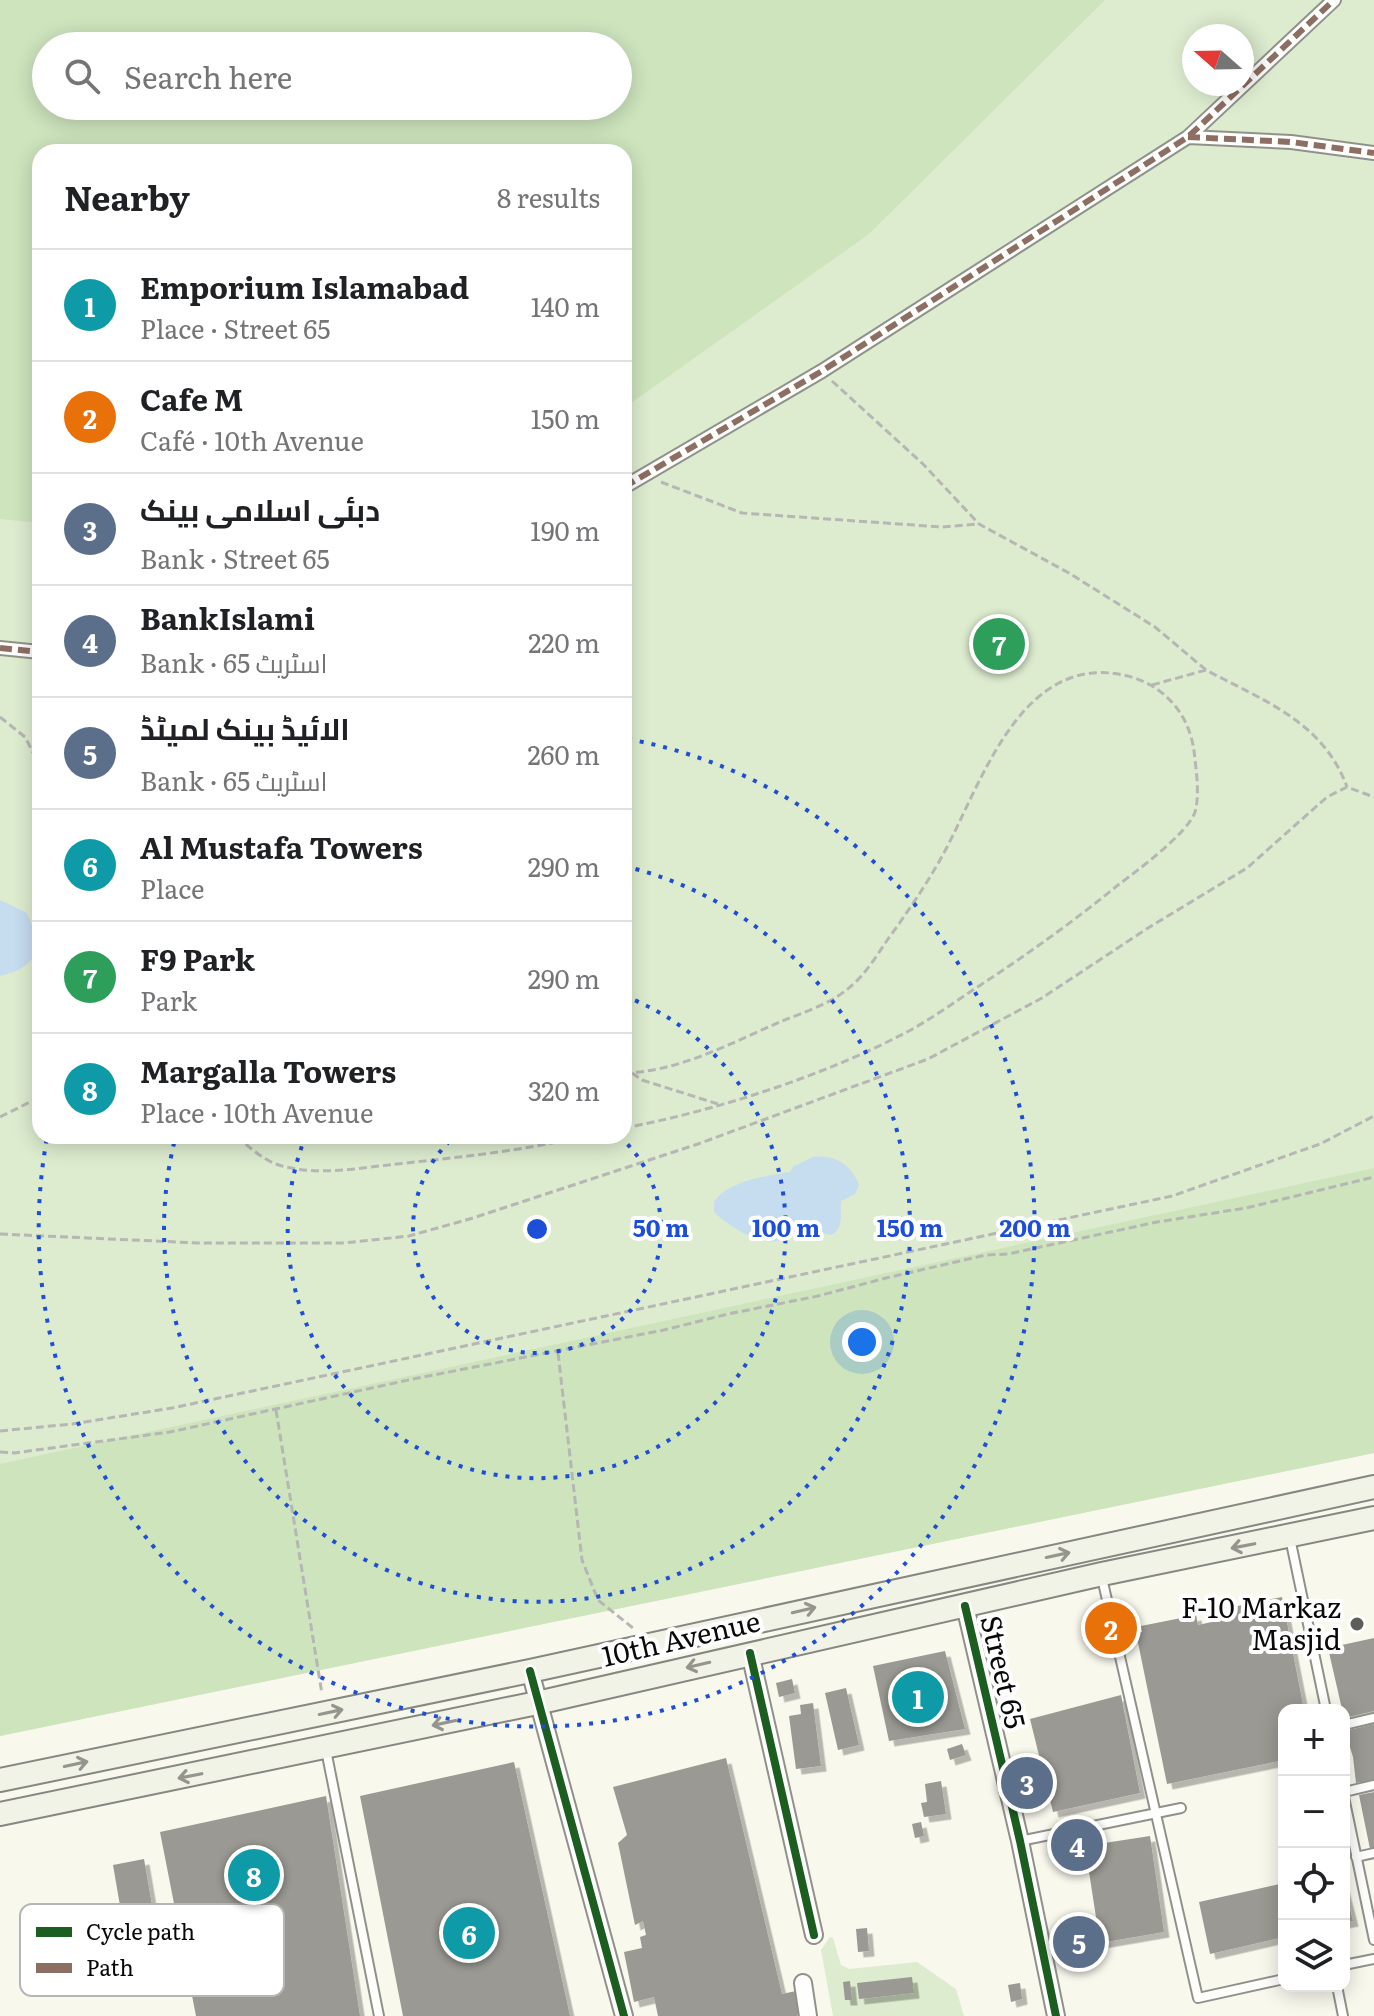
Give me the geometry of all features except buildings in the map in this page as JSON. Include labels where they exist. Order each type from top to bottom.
[{"type":"main road","name":"10th Avenue","points":[[0,1780],[530,1671],[1374,1487]]},
{"type":"main road","name":"10th Avenue","points":[[0,1814],[537,1703],[1102,1574],[1374,1518]]},
{"type":"main road","points":[[1173,1530],[1180,1559]]},
{"type":"street","points":[[632,482],[822,371],[1188,137],[1334,0]]},
{"type":"street","points":[[1188,137],[1291,142],[1374,153]]},
{"type":"street","points":[[0,648],[32,651]]},
{"type":"street","name":"Street 65","points":[[965,1606],[1020,1841],[1056,2016]]},
{"type":"street","points":[[750,1653],[814,1935]]},
{"type":"street","points":[[530,1671],[624,2016]]},
{"type":"street","points":[[803,1983],[808,2016]]},
{"type":"lane","points":[[1290,1537],[1325,1704]]},
{"type":"lane","points":[[1102,1574],[1198,1998],[1278,1980]]},
{"type":"lane","points":[[1350,1724],[1374,1718]]},
{"type":"lane","points":[[326,1748],[379,2016]]},
{"type":"lane","points":[[1350,1792],[1374,1785]]},
{"type":"lane","points":[[1020,1841],[1181,1808]]},
{"type":"lane","points":[[1350,1826],[1374,1940]]},
{"type":"lane","points":[[1356,1857],[1374,1853]]},
{"type":"lane","points":[[1350,1964],[1374,1959]]},
{"type":"lane","points":[[1338,1992],[1343,2016]]},
{"type":"path","points":[[822,371],[923,464],[979,524],[1069,573],[1155,627],[1206,670],[1252,691],[1297,720],[1320,741],[1340,768],[1347,787]]},
{"type":"path","points":[[643,476],[742,513],[942,527],[979,524]]},
{"type":"path","points":[[1152,685],[1206,670]]},
{"type":"path","points":[[632,1073],[693,1059],[801,1013],[850,987],[873,962],[917,898],[946,848],[1001,738],[1019,714],[1059,685],[1083,676],[1118,674],[1152,685],[1171,700],[1182,714],[1192,738],[1196,778],[1195,814],[1180,832],[1113,890],[1028,954],[910,1031],[793,1082],[632,1126]]},
{"type":"path","points":[[0,717],[25,737],[32,751]]},
{"type":"path","points":[[0,1234],[199,1243],[344,1243],[409,1236],[473,1218],[653,1159],[941,1052],[1042,998],[1247,868],[1327,797],[1347,787],[1374,797]]},
{"type":"path","points":[[632,1073],[642,1080],[718,1104]]},
{"type":"path","points":[[0,1117],[32,1101]]},
{"type":"path","points":[[0,1431],[72,1424],[172,1408],[1172,1196],[1320,1144],[1374,1116]]},
{"type":"path","points":[[246,1144],[278,1165],[305,1171],[461,1158],[551,1144]]},
{"type":"path","points":[[0,1452],[14,1453],[170,1432],[818,1296],[986,1255],[1008,1254],[1157,1222],[1246,1208],[1374,1177]]},
{"type":"path","points":[[558,1352],[582,1560],[598,1600],[650,1645]]},
{"type":"path","points":[[276,1410],[325,1713]]},
{"type":"green space","points":[[0,0],[1374,0],[1374,1453],[0,1736]]},
{"type":"green space","points":[[0,0],[1105,0],[869,234],[632,402],[632,144],[32,144],[32,522],[0,519]]},
{"type":"green space","points":[[1374,1168],[1374,1453],[0,1736],[0,1464]]},
{"type":"green space","points":[[830,1937],[833,1938],[841,1965],[849,1969],[917,1962],[956,1989],[964,2016],[833,2016],[821,1950]]},
{"type":"water","points":[[0,900],[27,913],[32,925],[32,958],[25,966],[0,976]]},
{"type":"water","points":[[813,1157],[828,1157],[841,1162],[852,1172],[859,1185],[855,1194],[841,1201],[840,1224],[832,1235],[807,1229],[777,1241],[761,1240],[735,1228],[714,1212],[714,1202],[728,1189],[748,1181],[790,1172],[794,1166]]},
{"type":"marked path","points":[[632,482],[822,371],[1188,137],[1334,0]]},
{"type":"marked path","points":[[1188,137],[1291,142],[1374,153]]},
{"type":"marked path","points":[[0,648],[32,651]]},
{"type":"cycle path","points":[[965,1606],[1020,1841],[1056,2016]]},
{"type":"cycle path","points":[[750,1653],[814,1935]]},
{"type":"cycle path","points":[[530,1671],[624,2016]]},
{"type":"place","name":"F9 Park","points":[[999,644]]},
{"type":"place","name":"F-10 Markaz Masjid","points":[[1357,1624]]},
{"type":"place","name":"Cafe M","points":[[1111,1628]]},
{"type":"place","name":"Emporium Islamabad","points":[[918,1697]]},
{"type":"place","name":"دبئی اسلامی بینک","points":[[1027,1783]]},
{"type":"place","name":"BankIslami","points":[[1077,1845]]},
{"type":"place","name":"Margalla Towers","points":[[254,1875]]},
{"type":"place","name":"Al Mustafa Towers","points":[[469,1933]]},
{"type":"place","name":"الائیڈ بینک لمیٹڈ","points":[[1079,1942]]}]
